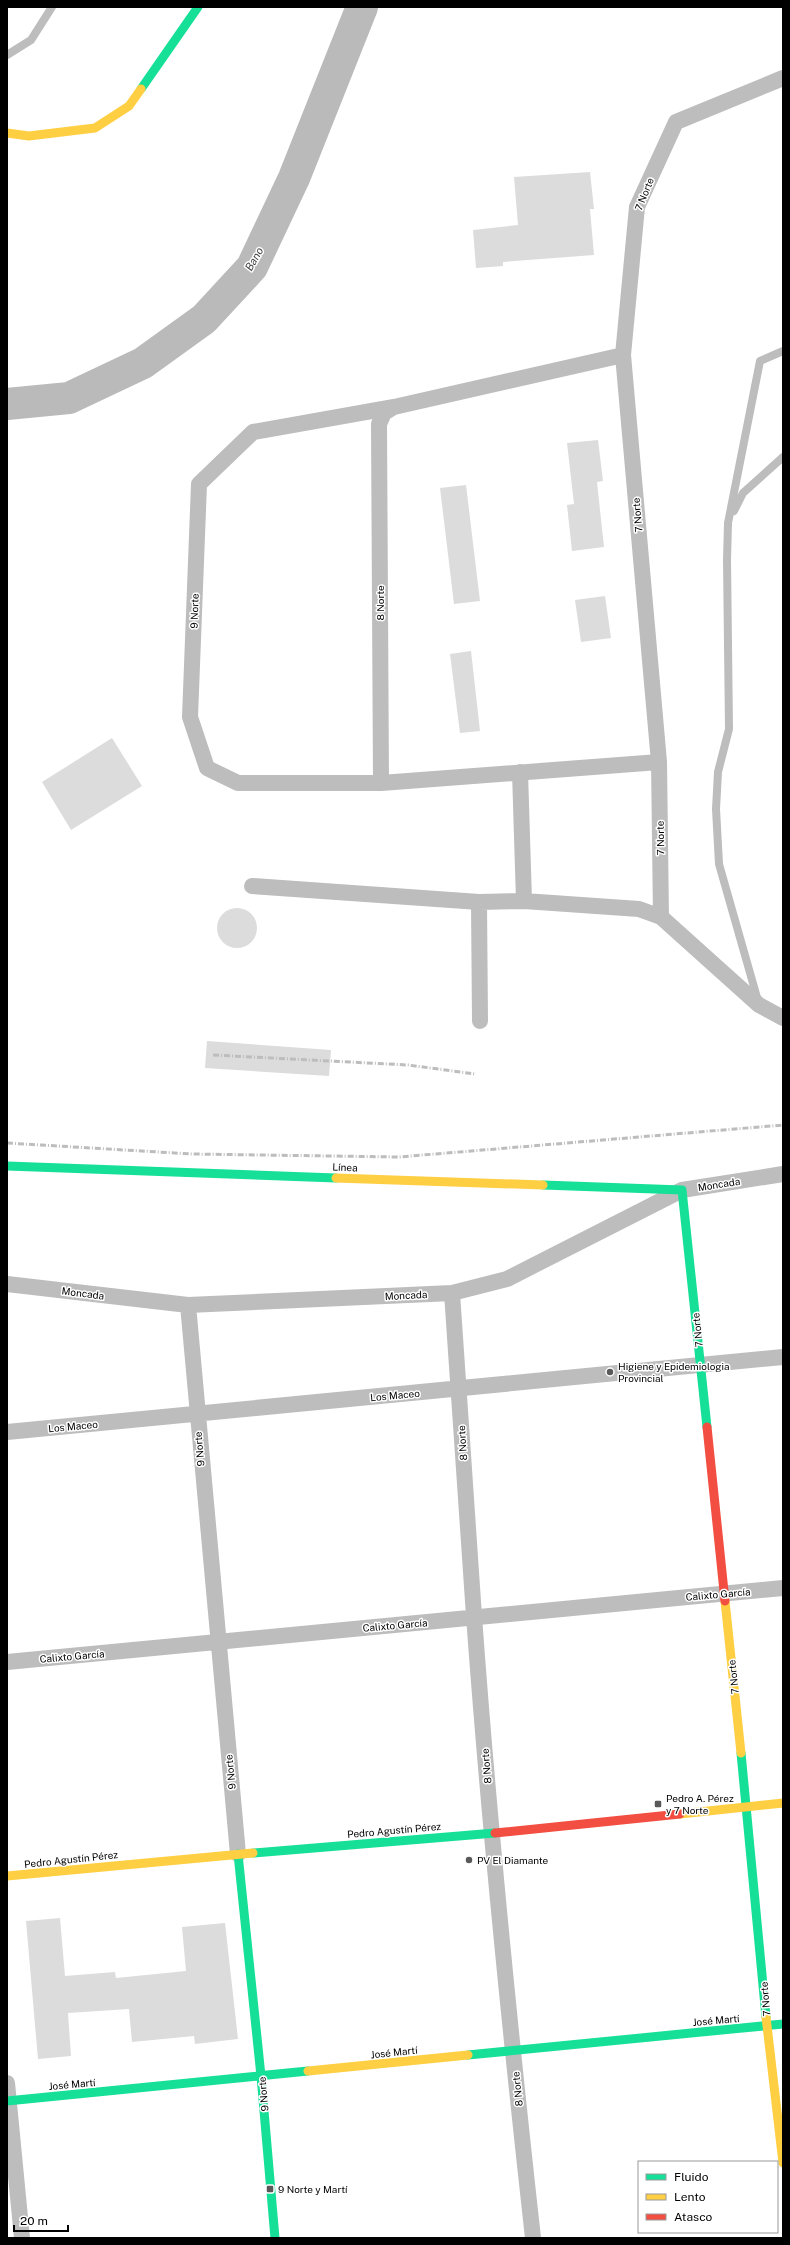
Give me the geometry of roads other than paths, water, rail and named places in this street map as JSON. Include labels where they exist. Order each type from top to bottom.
[{"type":"street","points":[[7,133],[29,136],[95,128],[129,106],[198,7]]},
{"type":"street","name":"7 Norte","points":[[661,916],[659,762],[623,355],[637,207],[676,122],[783,78]]},
{"type":"street","name":"9 Norte","points":[[381,783],[238,783],[207,768],[190,716],[199,484],[253,432],[394,407],[623,355]]},
{"type":"street","name":"8 Norte","points":[[381,783],[379,424],[384,413],[394,407]]},
{"type":"street","points":[[381,783],[659,762]]},
{"type":"street","points":[[520,772],[524,901]]},
{"type":"street","points":[[252,886],[479,902],[524,901],[639,909],[661,916],[759,1005],[783,1018]]},
{"type":"street","points":[[479,902],[480,1021]]},
{"type":"street","name":"Línea","points":[[7,1166],[682,1190]]},
{"type":"street","name":"Moncada","points":[[7,1284],[188,1305],[452,1293],[507,1279],[682,1190],[783,1174]]},
{"type":"street","name":"7 Norte","points":[[682,1190],[747,1806],[767,2026],[783,2163]]},
{"type":"street","name":"8 Norte","points":[[452,1293],[474,1617],[492,1833],[512,2050],[533,2238]]},
{"type":"street","name":"9 Norte","points":[[188,1305],[196,1414],[217,1642],[261,2076],[275,2238]]},
{"type":"street","name":"Los Maceo","points":[[7,1432],[783,1357]]},
{"type":"street","name":"Calixto García","points":[[7,1662],[783,1588]]},
{"type":"street","name":"Pedro Agustín Pérez","points":[[7,1876],[238,1854],[492,1833],[783,1803]]},
{"type":"street","name":"José Martí","points":[[8,2101],[783,2024]]},
{"type":"street","points":[[7,2083],[22,2238]]},
{"type":"lane","points":[[7,55],[31,40],[52,7]]},
{"type":"lane","points":[[759,1005],[719,864],[716,809],[718,772],[730,729],[727,560],[728,523],[760,362],[783,351]]},
{"type":"lane","points":[[728,523],[742,493],[783,457]]},
{"type":"waterway","name":"Bano","points":[[7,404],[69,398],[143,363],[204,319],[252,267],[294,178],[362,7]]},
{"type":"railway","points":[[213,1055],[408,1065],[475,1074]]},
{"type":"railway","points":[[7,1143],[192,1154],[399,1157],[783,1125]]},
{"type":"place","name":"Higiene y Epidemiologia Provincial","points":[[610,1372]]},
{"type":"place","name":"Pedro A. Pérez y 7 Norte","points":[[658,1804]]},
{"type":"place","name":"PV El Diamante","points":[[469,1860]]},
{"type":"place","name":"9 Norte y Martí","points":[[270,2189]]}]
